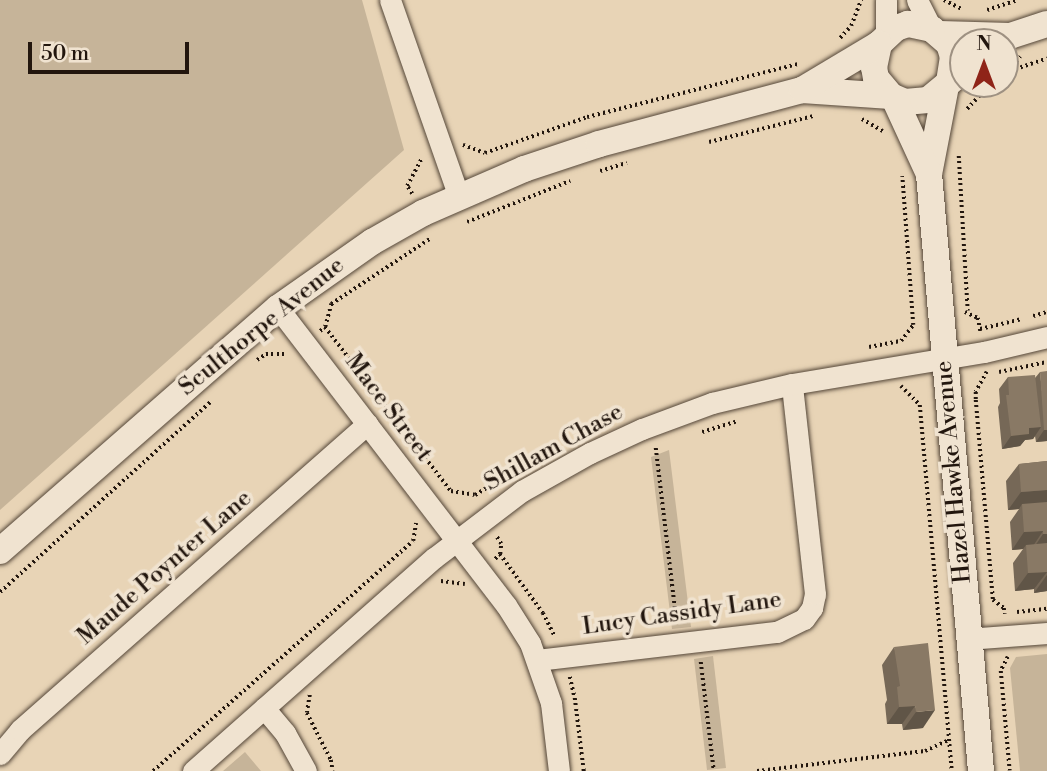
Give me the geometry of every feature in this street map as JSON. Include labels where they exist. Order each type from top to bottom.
[{"type":"street","points":[[390,0],[458,197]]},
{"type":"street","points":[[886,0],[882,39],[874,67],[876,78],[892,97],[916,103],[938,94],[949,84]]},
{"type":"street","points":[[917,0],[949,51]]},
{"type":"street","points":[[882,39],[908,24],[949,32]]},
{"type":"street","points":[[1019,34],[1047,24]]},
{"type":"street","name":"Sculthorpe Avenue","points":[[0,551],[278,307],[372,242],[458,197],[524,169],[599,144],[802,90],[882,39]]},
{"type":"street","name":"Sculthorpe Avenue","points":[[802,90],[892,97]]},
{"type":"street","name":"Hazel Hawke Avenue","points":[[949,96],[929,174],[967,639],[981,771]]},
{"type":"street","name":"Hazel Hawke Avenue","points":[[892,97],[929,174]]},
{"type":"street","name":"Mace Street","points":[[278,307],[506,605],[537,660],[551,703],[559,771]]},
{"type":"street","name":"Shillam Chase","points":[[193,771],[456,541],[522,491],[590,453],[642,429],[712,403],[792,384],[944,359],[1047,337]]},
{"type":"street","name":"Lucy Cassidy Lane","points":[[537,660],[777,632],[804,619],[812,608],[815,594],[792,384]]},
{"type":"street","name":"Maude Poynter Lane","points":[[0,754],[20,730],[367,424]]},
{"type":"street","points":[[967,639],[1047,633]]},
{"type":"street","points":[[264,708],[285,733],[306,771]]},
{"type":"path","points":[[860,9],[861,0]]},
{"type":"path","points":[[944,0],[966,11]]},
{"type":"path","points":[[979,10],[1018,0]]},
{"type":"path","points":[[1019,68],[1047,58]]},
{"type":"path","points":[[963,114],[977,98]]},
{"type":"path","points":[[698,144],[825,114]]},
{"type":"path","points":[[858,117],[883,131]]},
{"type":"path","points":[[959,146],[968,312],[978,318],[980,328],[1047,313]]},
{"type":"path","points":[[589,174],[638,160]]},
{"type":"path","points":[[894,343],[901,341],[914,325],[902,177]]},
{"type":"path","points":[[460,225],[578,178]]},
{"type":"path","points":[[251,365],[266,354],[289,355],[325,327],[331,304],[435,235]]},
{"type":"path","points":[[325,327],[451,491]]},
{"type":"path","points":[[1010,771],[1001,671],[1009,660],[1005,613],[1004,608],[993,600],[976,392],[987,374],[1047,362]]},
{"type":"path","points":[[901,389],[920,405],[952,771]]},
{"type":"path","points":[[0,592],[211,401]]},
{"type":"path","points":[[693,434],[740,420]]},
{"type":"path","points":[[645,453],[668,444]]},
{"type":"path","points":[[656,448],[678,633]]},
{"type":"path","points":[[153,771],[413,541],[416,519]]},
{"type":"path","points":[[500,554],[502,544],[496,536],[507,528]]},
{"type":"path","points":[[466,584],[472,594]]},
{"type":"path","points":[[1005,613],[1047,609]]},
{"type":"path","points":[[700,649],[714,771]]},
{"type":"path","points":[[310,692],[307,713],[331,760],[333,771]]},
{"type":"path","points":[[757,771],[925,751],[949,740]]},
{"type":"shaded area","points":[[0,0],[362,0],[404,150],[0,510]]},
{"type":"shaded area","points":[[669,450],[691,627],[672,629],[651,457]]},
{"type":"shaded area","points":[[1047,654],[1047,771],[1020,771],[1010,668],[1016,657]]},
{"type":"shaded area","points":[[713,656],[726,768],[707,770],[694,659]]},
{"type":"shaded area","points":[[245,752],[261,771],[223,771]]},
{"type":"building","points":[[1047,371],[1047,430],[1044,430],[1040,372]]},
{"type":"building","points":[[1035,375],[1041,427],[1029,428],[1029,434],[1011,436],[1006,395],[1009,395],[1008,377]]},
{"type":"building","points":[[1047,461],[1047,490],[1021,492],[1019,464]]},
{"type":"building","points":[[1047,502],[1047,534],[1043,534],[1043,531],[1024,532],[1022,504]]},
{"type":"building","points":[[1047,543],[1047,572],[1028,573],[1026,545]]},
{"type":"building","points":[[928,643],[935,710],[916,712],[915,706],[899,707],[897,687],[900,686],[894,647]]}]
